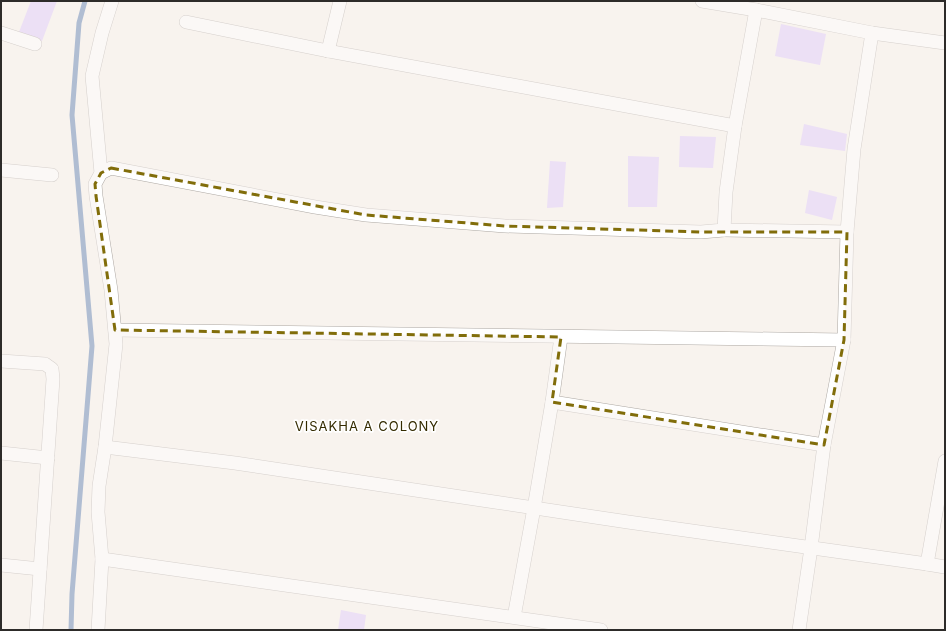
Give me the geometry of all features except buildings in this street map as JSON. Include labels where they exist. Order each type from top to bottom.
[{"type":"street","points":[[98,630],[102,559],[98,512],[99,486],[105,447],[116,344],[111,290],[96,196],[95,184],[101,173],[92,76],[112,1]]},
{"type":"street","points":[[328,51],[340,1]]},
{"type":"street","points":[[702,1],[872,33],[945,43]]},
{"type":"street","points":[[724,230],[726,192],[735,126],[756,10]]},
{"type":"street","points":[[186,22],[328,51],[735,126]]},
{"type":"street","points":[[1,33],[35,44]]},
{"type":"street","points":[[799,630],[824,445],[844,340],[847,232],[854,149],[872,33]]},
{"type":"street","points":[[101,173],[111,168],[315,207],[366,215],[505,226],[701,232],[724,230],[847,232]]},
{"type":"street","points":[[1,170],[52,175]]},
{"type":"street","points":[[115,330],[844,340]]},
{"type":"street","points":[[514,617],[552,402],[561,337]]},
{"type":"street","points":[[1,360],[44,364],[52,369],[53,379],[36,630]]},
{"type":"street","points":[[552,402],[824,445]]},
{"type":"street","points":[[105,447],[235,463],[945,567]]},
{"type":"street","points":[[1,453],[48,458]]},
{"type":"street","points":[[927,564],[945,461]]},
{"type":"street","points":[[102,559],[601,630]]},
{"type":"street","points":[[1,565],[40,569]]},
{"type":"highlighted area","points":[[111,168],[366,215],[505,226],[701,232],[847,232],[844,340],[824,445],[552,402],[561,337],[115,330],[95,184],[101,173]]},
{"type":"waterway","points":[[71,630],[72,594],[92,346],[72,115],[79,23],[85,1]]},
{"type":"district","name":"VISAKHA A COLONY","points":[[367,426]]}]
